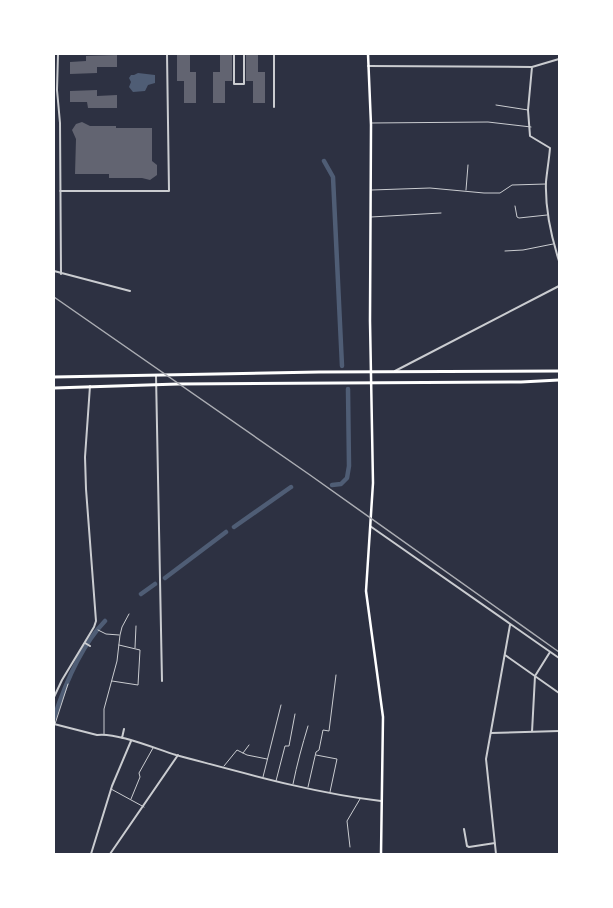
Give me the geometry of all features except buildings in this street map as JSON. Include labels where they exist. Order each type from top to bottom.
[{"type":"main road","points":[[368,54],[371,123],[372,483],[370,526],[367,550],[366,590],[382,717],[381,854]]},
{"type":"main road","points":[[54,377],[371,372],[559,371]]},
{"type":"main road","points":[[54,388],[90,386],[559,380]]},
{"type":"street","points":[[58,54],[57,90],[60,122],[61,274]]},
{"type":"street","points":[[60,191],[169,191],[167,54]]},
{"type":"street","points":[[234,54],[234,84],[244,84],[244,54]]},
{"type":"street","points":[[274,54],[274,107]]},
{"type":"street","points":[[368,66],[532,67],[559,59]]},
{"type":"street","points":[[532,67],[528,110],[531,127],[530,136],[550,148],[546,184],[548,215],[559,261]]},
{"type":"street","points":[[54,271],[130,291]]},
{"type":"street","points":[[394,372],[559,286]]},
{"type":"street","points":[[156,375],[162,681]]},
{"type":"street","points":[[54,697],[96,621],[86,489],[86,457],[90,386]]},
{"type":"street","points":[[370,526],[559,658]]},
{"type":"street","points":[[496,854],[486,765],[510,625]]},
{"type":"street","points":[[85,643],[89,645]]},
{"type":"street","points":[[532,732],[535,676],[550,652]]},
{"type":"street","points":[[505,655],[559,693]]},
{"type":"street","points":[[54,725],[97,735],[104,734],[122,738],[178,755],[292,785],[381,801]]},
{"type":"street","points":[[122,738],[124,729]]},
{"type":"street","points":[[491,733],[559,731]]},
{"type":"street","points":[[91,854],[111,790],[131,741]]},
{"type":"street","points":[[110,854],[144,807],[178,755]]},
{"type":"street","points":[[464,829],[467,846],[469,847],[495,843]]},
{"type":"lane","points":[[496,105],[528,110]]},
{"type":"lane","points":[[371,123],[488,122],[531,127]]},
{"type":"lane","points":[[466,190],[468,165]]},
{"type":"lane","points":[[371,190],[430,188],[500,193],[512,185],[546,184]]},
{"type":"lane","points":[[515,206],[517,217],[520,218],[548,215]]},
{"type":"lane","points":[[371,217],[441,213]]},
{"type":"lane","points":[[505,251],[523,250],[554,244]]},
{"type":"lane","points":[[104,734],[104,709],[112,681],[122,628],[129,614]]},
{"type":"lane","points":[[135,649],[136,626]]},
{"type":"lane","points":[[98,630],[106,634],[120,636]]},
{"type":"lane","points":[[112,681],[138,685],[141,651],[119,645]]},
{"type":"lane","points":[[308,788],[316,755],[319,750],[322,730],[329,731],[336,675]]},
{"type":"lane","points":[[54,725],[68,684]]},
{"type":"lane","points":[[263,778],[281,704]]},
{"type":"lane","points":[[276,781],[285,746],[289,746],[295,714]]},
{"type":"lane","points":[[292,785],[300,750],[304,745],[308,726]]},
{"type":"lane","points":[[242,753],[249,745]]},
{"type":"lane","points":[[131,800],[140,777],[139,773],[153,748]]},
{"type":"lane","points":[[224,767],[238,750],[242,753],[267,759]]},
{"type":"lane","points":[[316,755],[337,759],[330,792]]},
{"type":"lane","points":[[111,790],[144,807]]},
{"type":"lane","points":[[350,847],[347,821],[361,798]]},
{"type":"water","points":[[138,73],[155,75],[155,83],[148,85],[145,91],[133,92],[129,87],[131,82],[129,78],[131,75]]},
{"type":"waterway","points":[[324,161],[333,177],[342,366]]},
{"type":"waterway","points":[[332,485],[341,484],[347,478],[349,466],[348,389]]},
{"type":"waterway","points":[[234,527],[291,487]]},
{"type":"waterway","points":[[165,578],[226,532]]},
{"type":"waterway","points":[[141,594],[155,584]]},
{"type":"waterway","points":[[54,718],[74,666],[88,642],[105,621]]},
{"type":"railway","points":[[54,297],[310,475],[559,652]]}]
